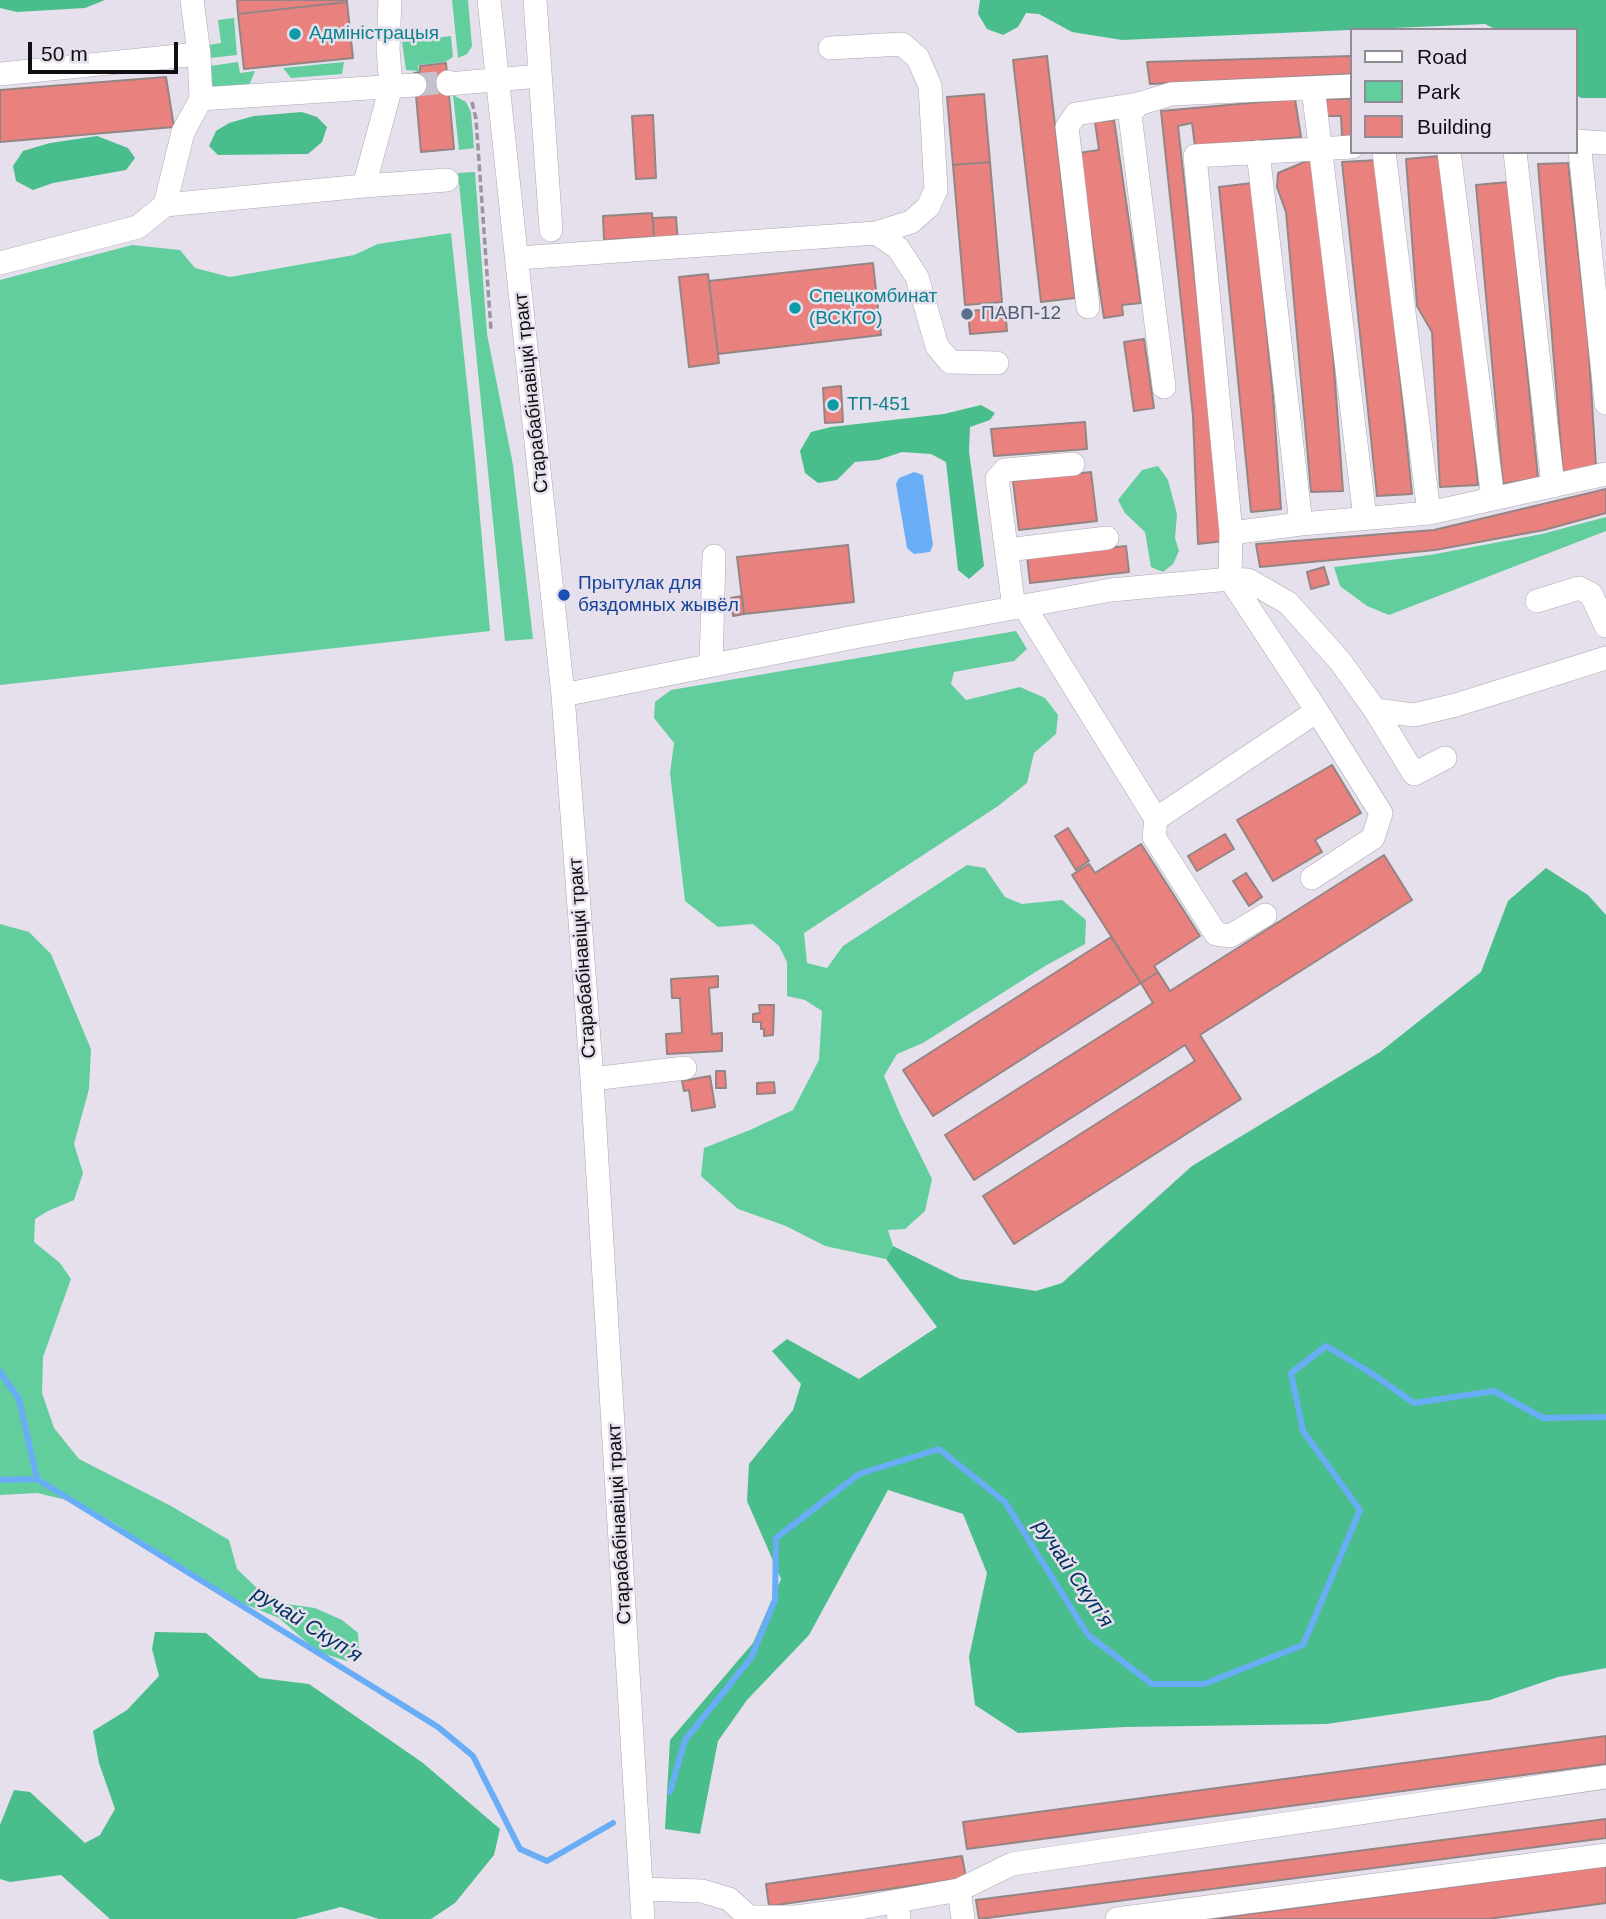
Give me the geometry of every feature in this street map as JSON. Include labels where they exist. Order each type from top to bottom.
[{"type":"street","points":[[165,205],[183,132],[201,99],[192,0]]},
{"type":"street","points":[[364,186],[391,87],[388,49],[390,0]]},
{"type":"street","name":"Старабабінавіцкі тракт","points":[[489,0],[563,695],[592,1079],[643,1919]]},
{"type":"street","points":[[535,0],[551,230]]},
{"type":"street","points":[[518,258],[876,233],[911,222],[928,207],[936,190],[930,86],[918,58],[902,44],[830,48]]},
{"type":"street","points":[[0,73],[199,54]]},
{"type":"street","points":[[448,83],[540,76]]},
{"type":"street","points":[[201,99],[415,85]]},
{"type":"street","points":[[1088,307],[1067,127],[1076,114],[1138,104],[1171,94],[1350,86]]},
{"type":"street","points":[[1313,88],[1364,518]]},
{"type":"street","points":[[1138,104],[1130,115],[1164,387]]},
{"type":"street","points":[[1606,143],[1578,141],[1606,403]]},
{"type":"street","points":[[1312,878],[1373,838],[1381,813],[1230,579],[1231,533],[1195,156],[1350,147]]},
{"type":"street","points":[[1258,152],[1301,524]]},
{"type":"street","points":[[1384,154],[1429,513]]},
{"type":"street","points":[[1449,154],[1493,499]]},
{"type":"street","points":[[1515,154],[1553,486]]},
{"type":"street","points":[[0,263],[138,227],[165,205],[447,180]]},
{"type":"street","points":[[876,233],[898,248],[917,277],[937,346],[950,362],[997,363]]},
{"type":"street","points":[[1073,464],[1005,470],[997,479],[1007,550],[1019,607],[1156,819],[1154,837],[1216,934],[1230,936],[1265,915]]},
{"type":"street","points":[[1231,533],[1429,513],[1606,474]]},
{"type":"street","points":[[1007,550],[1107,538]]},
{"type":"street","points":[[712,665],[714,556]]},
{"type":"street","points":[[563,695],[1111,590],[1230,579],[1248,580],[1288,603],[1340,660],[1375,710],[1414,774],[1446,758]]},
{"type":"street","points":[[1537,601],[1579,588],[1591,594],[1604,616]]},
{"type":"street","points":[[1375,710],[1414,715],[1456,705],[1606,658]]},
{"type":"street","points":[[1156,819],[1317,711]]},
{"type":"street","points":[[592,1079],[685,1068]]},
{"type":"street","points":[[641,1889],[702,1891],[729,1899],[748,1918],[796,1918],[898,1910],[960,1890],[1012,1864],[1606,1777]]},
{"type":"street","points":[[1117,1919],[1606,1855]]},
{"type":"street","points":[[960,1890],[963,1919]]},
{"type":"path","points":[[448,83],[466,95],[475,111],[491,330]]},
{"type":"green space","points":[[0,0],[105,0],[85,8],[17,12],[0,8]]},
{"type":"green space","points":[[452,0],[468,0],[472,46],[467,54],[458,58]]},
{"type":"green space","points":[[980,0],[1606,0],[1606,98],[1578,96],[1578,28],[1493,28],[1485,24],[1122,40],[1072,32],[1039,14],[1026,13],[1018,27],[1003,35],[987,29],[978,14]]},
{"type":"green space","points":[[234,18],[237,55],[210,58],[208,45],[221,43],[218,20]]},
{"type":"green space","points":[[451,36],[453,57],[445,62],[418,65],[419,71],[406,70],[402,42]]},
{"type":"green space","points":[[238,62],[240,73],[255,71],[248,88],[213,88],[210,66]]},
{"type":"green space","points":[[344,62],[342,74],[291,78],[283,68]]},
{"type":"green space","points":[[453,95],[466,102],[471,112],[474,148],[459,150]]},
{"type":"green space","points":[[302,112],[317,117],[327,127],[322,142],[308,154],[218,155],[209,146],[216,131],[229,123],[254,116]]},
{"type":"green space","points":[[97,136],[128,148],[135,158],[126,170],[53,183],[33,190],[16,181],[13,166],[23,151],[50,143]]},
{"type":"green space","points":[[475,172],[487,334],[513,465],[533,639],[505,641],[458,173]]},
{"type":"green space","points":[[451,233],[490,631],[0,685],[0,280],[132,245],[180,250],[195,268],[230,277],[354,255],[378,244]]},
{"type":"green space","points":[[981,405],[995,413],[990,420],[970,427],[969,451],[984,566],[969,579],[958,570],[946,462],[931,454],[902,452],[878,460],[855,462],[837,480],[818,483],[805,473],[800,451],[811,432],[831,427],[944,414]]},
{"type":"green space","points":[[1158,466],[1168,480],[1177,514],[1175,538],[1179,551],[1173,564],[1163,572],[1151,567],[1145,532],[1125,513],[1118,500],[1142,470]]},
{"type":"green space","points":[[1606,517],[1606,531],[1389,615],[1367,606],[1340,586],[1334,567],[1430,555],[1542,534]]},
{"type":"green space","points":[[1016,631],[1027,649],[1014,661],[954,672],[951,684],[966,700],[1020,687],[1045,698],[1058,715],[1056,734],[1034,753],[1027,783],[998,806],[804,933],[807,963],[827,968],[843,946],[967,865],[985,868],[1005,897],[1022,904],[1062,900],[1086,920],[1085,944],[923,1043],[897,1054],[884,1076],[932,1179],[925,1211],[905,1229],[888,1230],[893,1246],[886,1259],[825,1246],[786,1226],[738,1209],[701,1176],[704,1148],[793,1110],[819,1060],[822,1011],[805,1000],[787,996],[787,962],[779,946],[753,924],[718,927],[685,901],[670,773],[674,743],[654,718],[655,702],[671,690]]},
{"type":"green space","points":[[1546,868],[1588,895],[1606,915],[1606,1668],[1558,1677],[1490,1700],[1327,1724],[1124,1727],[1018,1733],[975,1705],[969,1657],[987,1573],[963,1514],[888,1490],[809,1635],[747,1700],[718,1741],[700,1834],[665,1829],[670,1740],[753,1643],[781,1579],[747,1501],[749,1464],[793,1410],[801,1384],[772,1351],[787,1339],[859,1379],[937,1327],[886,1259],[893,1246],[960,1279],[1036,1291],[1062,1283],[1192,1166],[1380,1052],[1481,972],[1508,901]]},
{"type":"green space","points":[[0,924],[29,932],[51,954],[91,1049],[89,1089],[74,1144],[83,1173],[74,1200],[35,1219],[34,1242],[60,1263],[71,1279],[43,1357],[42,1393],[54,1428],[79,1459],[171,1506],[229,1540],[237,1569],[257,1588],[286,1604],[315,1608],[342,1620],[358,1633],[359,1651],[347,1661],[318,1652],[279,1618],[242,1603],[199,1579],[116,1524],[75,1502],[37,1493],[0,1495]]},
{"type":"green space","points":[[155,1632],[206,1633],[260,1678],[309,1684],[423,1763],[500,1829],[494,1855],[455,1903],[431,1919],[379,1919],[341,1907],[295,1919],[110,1919],[61,1875],[10,1882],[0,1879],[0,1825],[14,1790],[30,1792],[85,1843],[100,1835],[115,1809],[99,1763],[93,1731],[127,1710],[159,1676],[152,1649]]},
{"type":"water","points":[[914,472],[923,475],[933,545],[930,552],[914,554],[907,548],[896,484],[899,478]]},
{"type":"building","points":[[237,0],[347,0],[347,2],[238,14]]},
{"type":"building","name":"Адміністрацыя","points":[[347,2],[353,58],[244,69],[238,14]]},
{"type":"building","points":[[1047,56],[1075,298],[1041,302],[1013,60]]},
{"type":"building","points":[[1350,56],[1350,74],[1150,84],[1147,62]]},
{"type":"building","points":[[446,63],[454,149],[421,152],[414,73],[420,72],[420,66]]},
{"type":"building","points":[[166,77],[174,127],[0,142],[0,90]]},
{"type":"building","points":[[984,94],[990,162],[953,165],[947,97]]},
{"type":"building","points":[[1295,99],[1301,137],[1195,146],[1192,123],[1178,126],[1224,541],[1198,544],[1193,416],[1161,111]]},
{"type":"building","points":[[1324,99],[1350,99],[1350,136],[1342,136],[1341,116],[1326,116]]},
{"type":"building","points":[[653,115],[656,178],[636,179],[632,116]]},
{"type":"building","points":[[1114,120],[1141,303],[1122,305],[1123,315],[1104,318],[1079,153],[1099,150],[1095,122]]},
{"type":"building","points":[[1440,156],[1463,330],[1478,485],[1440,487],[1432,332],[1417,306],[1406,159]]},
{"type":"building","points":[[1314,158],[1330,313],[1343,491],[1311,492],[1286,212],[1277,187],[1278,173]]},
{"type":"building","points":[[1378,160],[1412,494],[1377,496],[1342,162]]},
{"type":"building","points":[[990,162],[1002,302],[965,305],[953,165]]},
{"type":"building","points":[[1568,163],[1588,339],[1596,466],[1563,472],[1538,164]]},
{"type":"building","points":[[1508,182],[1538,478],[1503,484],[1476,185]]},
{"type":"building","points":[[1252,183],[1281,509],[1251,512],[1219,187]]},
{"type":"building","points":[[652,213],[654,237],[604,240],[603,216]]},
{"type":"building","points":[[676,217],[678,242],[654,243],[653,218]]},
{"type":"building","name":"Спецкомбинат (ВСКГО)","points":[[873,263],[881,335],[718,354],[709,281]]},
{"type":"building","points":[[708,274],[719,363],[689,367],[679,277]]},
{"type":"building","points":[[1005,308],[1007,331],[970,334],[968,311]]},
{"type":"building","points":[[1144,339],[1154,408],[1134,411],[1124,342]]},
{"type":"building","name":"ТП-451","points":[[841,386],[843,422],[825,423],[823,388]]},
{"type":"building","points":[[1085,422],[1087,449],[994,456],[991,429]]},
{"type":"building","points":[[1091,472],[1097,521],[1019,530],[1013,481]]},
{"type":"building","points":[[1606,489],[1606,513],[1544,530],[1435,550],[1260,567],[1256,544],[1434,530]]},
{"type":"building","points":[[848,545],[854,602],[744,614],[737,557]]},
{"type":"building","points":[[1126,546],[1129,572],[1030,583],[1027,556]]},
{"type":"building","points":[[1324,567],[1329,584],[1311,589],[1307,572]]},
{"type":"building","points":[[742,596],[744,614],[733,616],[731,598]]},
{"type":"building","points":[[1332,765],[1361,813],[1315,840],[1322,852],[1273,881],[1237,820]]},
{"type":"building","points":[[1068,828],[1089,861],[1076,870],[1055,836]]},
{"type":"building","points":[[1225,834],[1234,849],[1197,871],[1188,856]]},
{"type":"building","points":[[1141,844],[1200,936],[1154,966],[1158,972],[1141,983],[1072,875],[1089,864],[1095,873]]},
{"type":"building","points":[[1384,855],[1412,900],[1200,1035],[1241,1099],[1014,1244],[983,1196],[1195,1061],[1185,1045],[974,1180],[945,1135],[1153,1003],[1141,983],[1158,972],[1170,991]]},
{"type":"building","points":[[1246,873],[1262,897],[1249,906],[1233,881]]},
{"type":"building","points":[[1111,937],[1141,983],[933,1116],[903,1070]]},
{"type":"building","points":[[718,976],[718,987],[709,988],[712,1034],[722,1033],[722,1051],[667,1054],[666,1034],[682,1033],[680,998],[672,998],[671,979]]},
{"type":"building","points":[[759,1005],[774,1005],[773,1035],[764,1036],[761,1022],[753,1022],[753,1014],[760,1013]]},
{"type":"building","points":[[716,1071],[725,1071],[726,1088],[716,1088]]},
{"type":"building","points":[[710,1076],[715,1107],[692,1111],[689,1090],[684,1091],[682,1081]]},
{"type":"building","points":[[774,1082],[775,1093],[757,1094],[757,1083]]},
{"type":"building","points":[[1606,1736],[1606,1764],[967,1849],[963,1822]]},
{"type":"building","points":[[1606,1819],[1606,1838],[979,1919],[976,1900]]},
{"type":"building","points":[[962,1856],[966,1878],[769,1906],[766,1884]]},
{"type":"building","points":[[1606,1866],[1606,1903],[1488,1919],[1212,1919]]},
{"type":"waterway","name":"ручай Скупʼя","points":[[670,1792],[685,1740],[751,1658],[775,1600],[776,1538],[859,1474],[939,1449],[1005,1502],[1088,1635],[1152,1684],[1204,1684],[1303,1645],[1360,1510],[1303,1431],[1291,1373],[1326,1346],[1414,1403],[1494,1391],[1543,1418],[1606,1417]]},
{"type":"waterway","name":"ручай Скупʼя","points":[[0,1372],[19,1399],[37,1479],[438,1727],[473,1756],[520,1849],[547,1861],[613,1823]]},
{"type":"waterway","points":[[0,1480],[37,1479]]},
{"type":"tunnel","points":[[415,85],[448,82]]},
{"type":"place","name":"Адміністрацыя","points":[[295,34]]},
{"type":"place","name":"Спецкомбинат (ВСКГО)","points":[[795,308]]},
{"type":"place","name":"ПАВП-12","points":[[967,314]]},
{"type":"place","name":"ТП-451","points":[[833,405]]},
{"type":"place","name":"Прытулак для бяздомных жывёл","points":[[564,595]]}]
